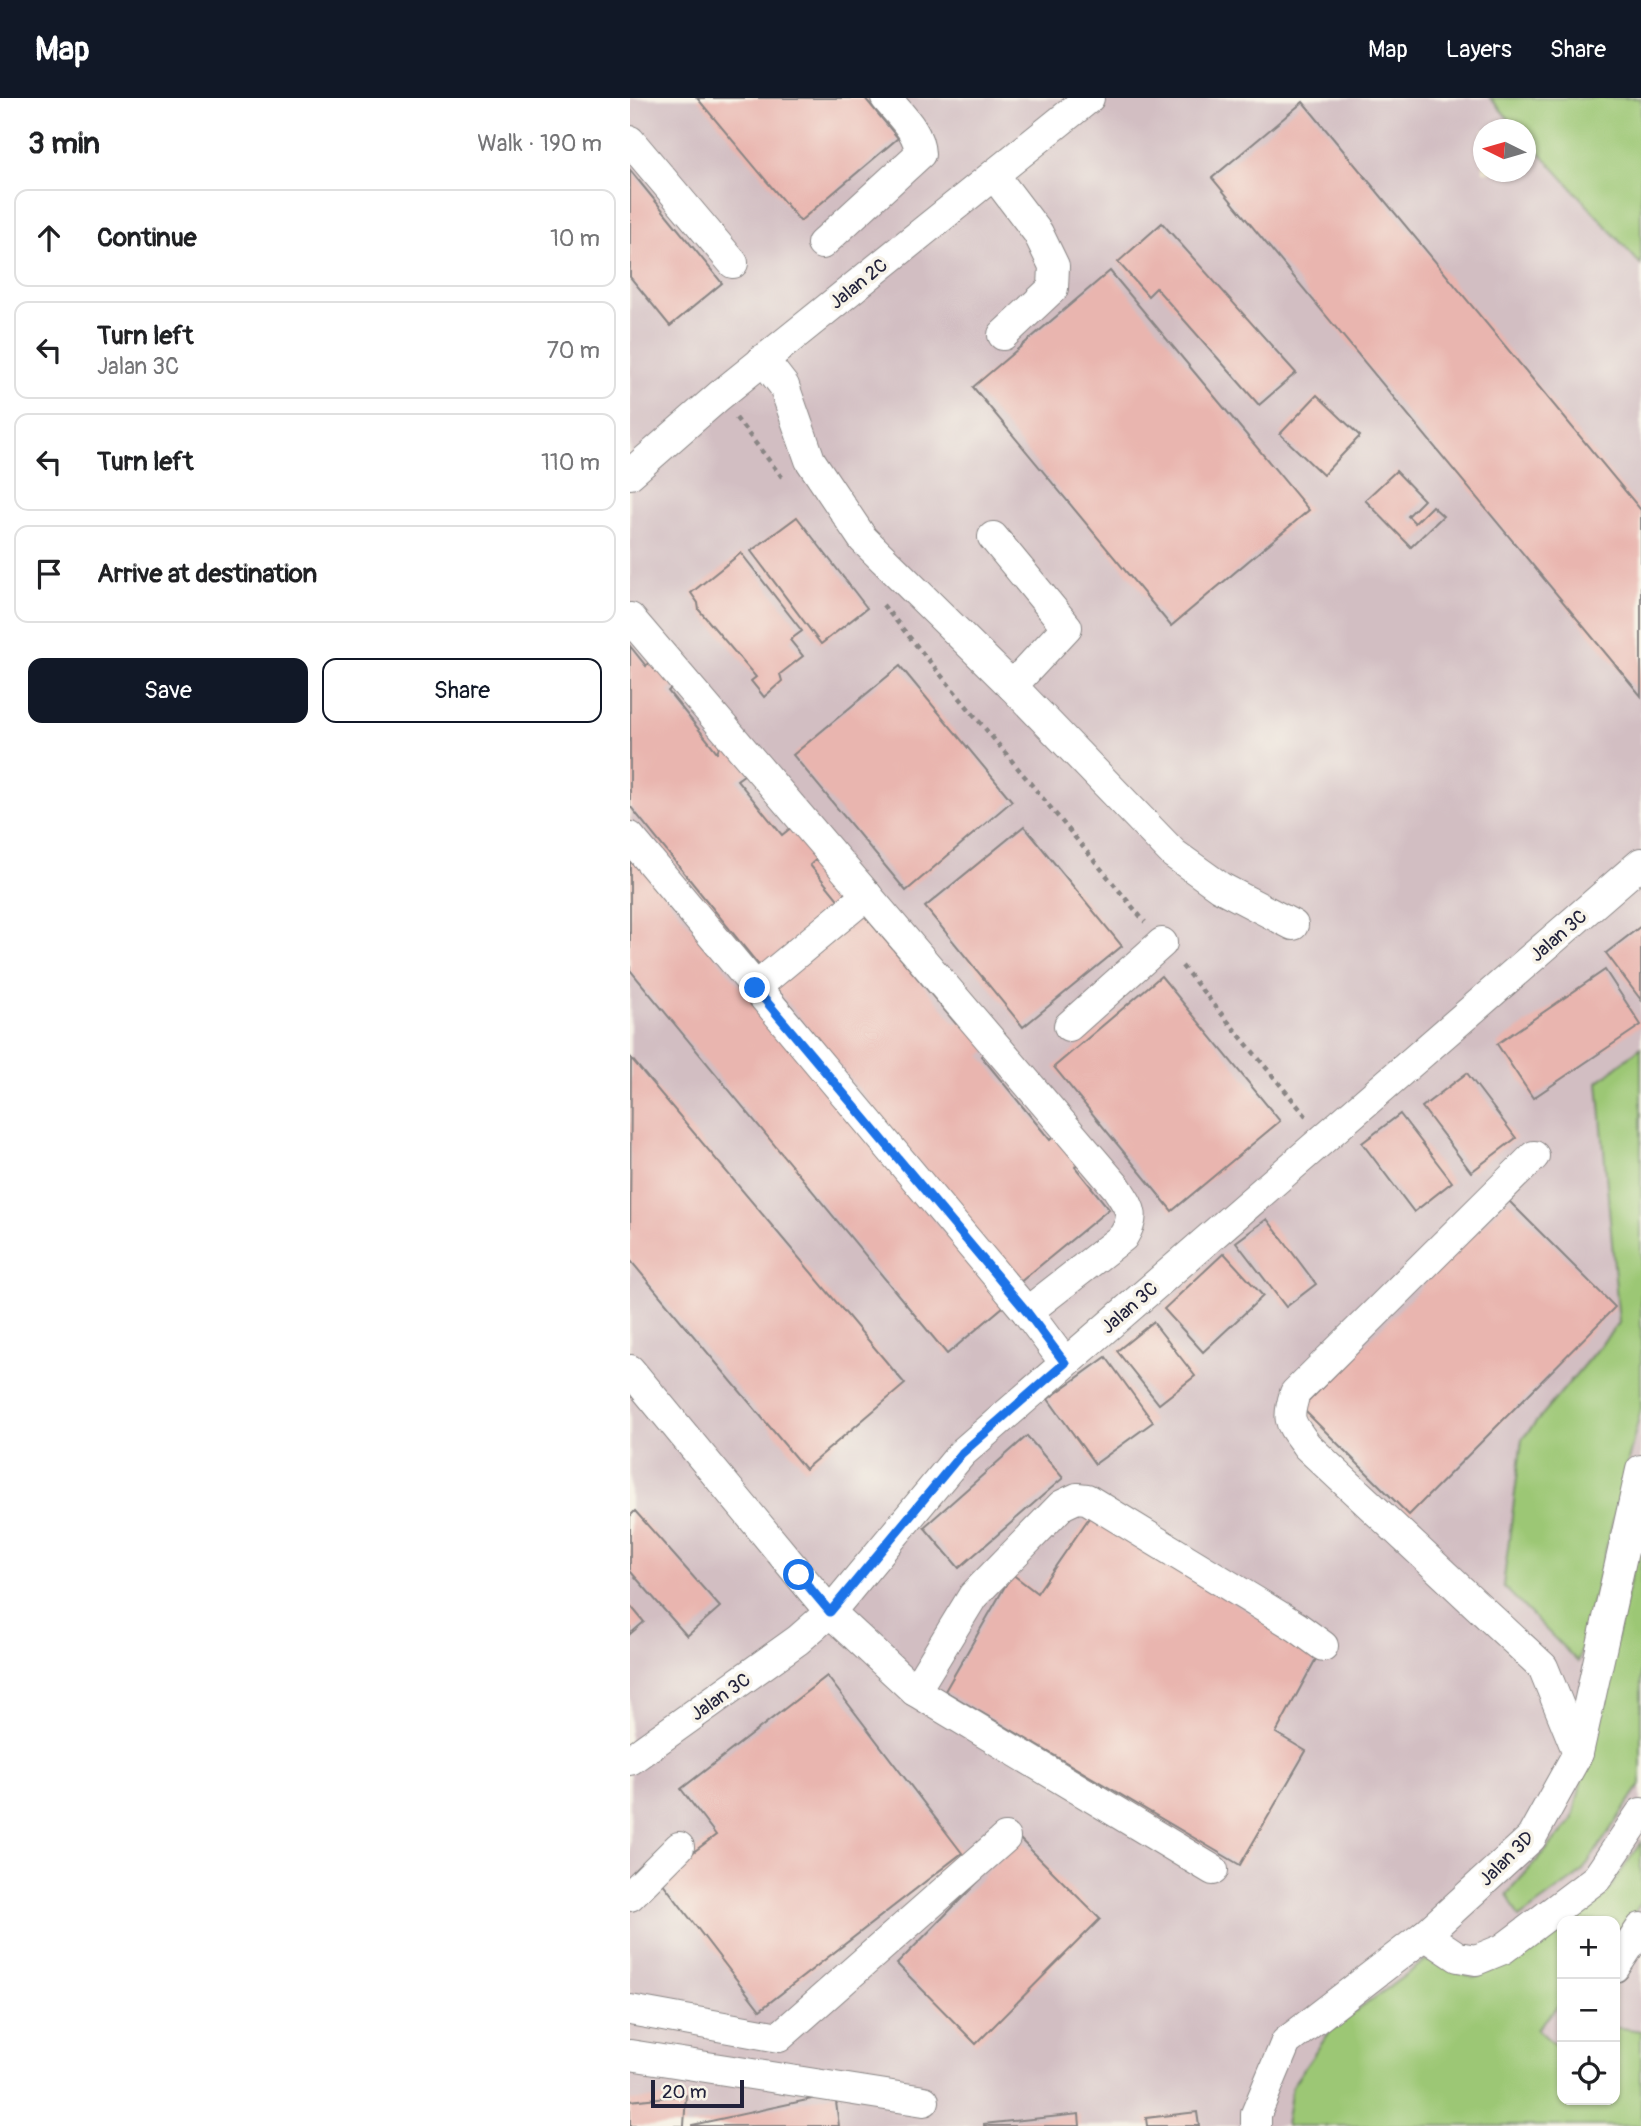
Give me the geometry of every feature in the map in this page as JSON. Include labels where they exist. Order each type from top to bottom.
[{"type":"street","points":[[822,244],[920,154],[920,143],[886,98]]},
{"type":"street","name":"Jalan 2C","points":[[630,474],[763,359],[1090,98]]},
{"type":"street","points":[[630,141],[733,263]]},
{"type":"street","points":[[994,175],[1038,233],[1054,266],[1054,288],[1003,335]]},
{"type":"street","points":[[763,359],[784,386],[810,460],[863,538],[1012,686],[1174,854],[1220,887],[1293,925]]},
{"type":"street","points":[[993,537],[1068,626],[1012,686]]},
{"type":"street","points":[[630,618],[1117,1188],[1132,1212],[1132,1223],[1123,1237],[1027,1312]]},
{"type":"street","points":[[630,837],[1027,1312],[1065,1363]]},
{"type":"street","name":"Jalan 3C","points":[[630,1759],[798,1640],[830,1612],[962,1453],[1641,863]]},
{"type":"street","points":[[755,988],[867,895]]},
{"type":"street","points":[[1069,1026],[1163,943]]},
{"type":"street","points":[[1534,1156],[1295,1393],[1289,1414],[1291,1423],[1307,1446],[1543,1667],[1578,1753]]},
{"type":"street","points":[[630,1370],[830,1612],[915,1691],[1213,1870]]},
{"type":"street","name":"Jalan 3D","points":[[1256,2126],[1256,2114],[1286,2042],[1425,1935],[1531,1838],[1578,1753],[1641,1470]]},
{"type":"street","points":[[915,1691],[973,1596],[1062,1505],[1077,1498],[1087,1499],[1297,1627],[1323,1646]]},
{"type":"street","points":[[1425,1935],[1458,1957],[1476,1959],[1503,1949],[1597,1878],[1641,1813]]},
{"type":"street","points":[[630,2010],[779,2037],[1005,1838]]},
{"type":"street","points":[[630,1896],[679,1847]]},
{"type":"street","points":[[1620,1960],[1641,1928]]},
{"type":"street","points":[[630,2055],[924,2101]]},
{"type":"path","points":[[719,396],[787,483]]},
{"type":"path","points":[[881,603],[1325,1138]]},
{"type":"shaded area","points":[[630,98],[1641,98],[1641,2126],[630,2126]]},
{"type":"green space","points":[[1490,98],[1641,98],[1641,265],[1536,148],[1536,119],[1509,119]]},
{"type":"green space","points":[[1641,1047],[1641,1409],[1578,1662],[1503,1586],[1522,1439],[1619,1323],[1598,1082]]},
{"type":"green space","points":[[1641,1535],[1641,1784],[1581,1873],[1519,1918],[1507,1894],[1572,1821]]},
{"type":"green space","points":[[1641,1842],[1641,1903],[1620,1934],[1620,1916],[1579,1916],[1604,1897]]},
{"type":"green space","points":[[1557,1932],[1557,2007],[1537,2029],[1557,2047],[1557,2105],[1620,2105],[1620,2028],[1641,2031],[1641,2126],[1286,2126],[1292,2086],[1331,2030],[1426,1960],[1474,1978],[1523,1957]]},
{"type":"building","points":[[697,98],[865,98],[898,138],[800,221]]},
{"type":"building","points":[[1303,102],[1641,510],[1641,696],[1212,178]]},
{"type":"building","points":[[630,170],[722,283],[670,326],[630,277]]},
{"type":"building","points":[[1162,223],[1296,373],[1259,405],[1156,288],[1148,296],[1118,262]]},
{"type":"building","points":[[1110,271],[1309,510],[1171,626],[973,387]]},
{"type":"building","points":[[1317,395],[1360,436],[1323,475],[1280,434]]},
{"type":"building","points":[[1396,471],[1424,500],[1408,516],[1415,523],[1432,506],[1443,516],[1411,547],[1365,500]]},
{"type":"building","points":[[797,517],[867,608],[821,644],[751,551]]},
{"type":"building","points":[[741,553],[802,631],[790,640],[803,656],[780,674],[782,681],[764,697],[751,681],[756,677],[699,610],[691,593]]},
{"type":"building","points":[[630,646],[646,666],[653,655],[676,684],[668,691],[717,752],[722,740],[748,772],[737,780],[782,835],[798,822],[823,853],[810,865],[841,903],[761,968],[630,806]]},
{"type":"building","points":[[900,666],[1012,801],[906,891],[793,755]]},
{"type":"building","points":[[1024,826],[1122,946],[1023,1027],[925,907]]},
{"type":"building","points":[[630,853],[1004,1306],[947,1354],[630,970]]},
{"type":"building","points":[[864,915],[956,1024],[964,1018],[990,1048],[981,1056],[1050,1140],[1059,1132],[1081,1158],[1075,1167],[1109,1209],[1019,1283],[776,988]]},
{"type":"building","points":[[1641,926],[1641,1000],[1606,953]]},
{"type":"building","points":[[1605,970],[1641,1025],[1533,1098],[1497,1044]]},
{"type":"building","points":[[1161,976],[1280,1121],[1172,1211],[1054,1067]]},
{"type":"building","points":[[631,1058],[905,1384],[805,1469],[630,1260]]},
{"type":"building","points":[[1467,1073],[1516,1138],[1471,1172],[1422,1107]]},
{"type":"building","points":[[1400,1114],[1452,1182],[1414,1212],[1362,1143]]},
{"type":"building","points":[[1508,1200],[1615,1307],[1409,1515],[1302,1408]]},
{"type":"building","points":[[1267,1219],[1316,1284],[1286,1307],[1236,1242]]},
{"type":"building","points":[[1224,1253],[1263,1296],[1203,1352],[1164,1309]]},
{"type":"building","points":[[1153,1322],[1195,1376],[1159,1404],[1117,1351]]},
{"type":"building","points":[[1106,1357],[1153,1422],[1095,1464],[1048,1399]]},
{"type":"building","points":[[1027,1436],[1063,1478],[959,1568],[924,1527]]},
{"type":"building","points":[[635,1511],[720,1607],[687,1636],[630,1571],[630,1516]]},
{"type":"building","points":[[1091,1515],[1318,1655],[1276,1733],[1306,1751],[1240,1865],[945,1691],[1012,1574],[1037,1593]]},
{"type":"building","points":[[630,1605],[644,1622],[630,1634]]},
{"type":"building","points":[[827,1676],[962,1853],[760,2010],[659,1878],[716,1835],[681,1789]]},
{"type":"building","points":[[1020,1839],[1100,1919],[976,2044],[897,1964]]},
{"type":"building","points":[[835,2094],[839,2126],[692,2126],[692,2125]]},
{"type":"building","points":[[686,2095],[684,2126],[630,2126],[630,2101]]},
{"type":"building","points":[[1197,2112],[1199,2126],[1147,2126],[1146,2118]]},
{"type":"building","points":[[1079,2114],[1080,2126],[984,2126],[984,2124]]},
{"type":"route","points":[[755,988],[1027,1312],[1065,1363],[962,1453],[830,1612],[799,1575]]}]
